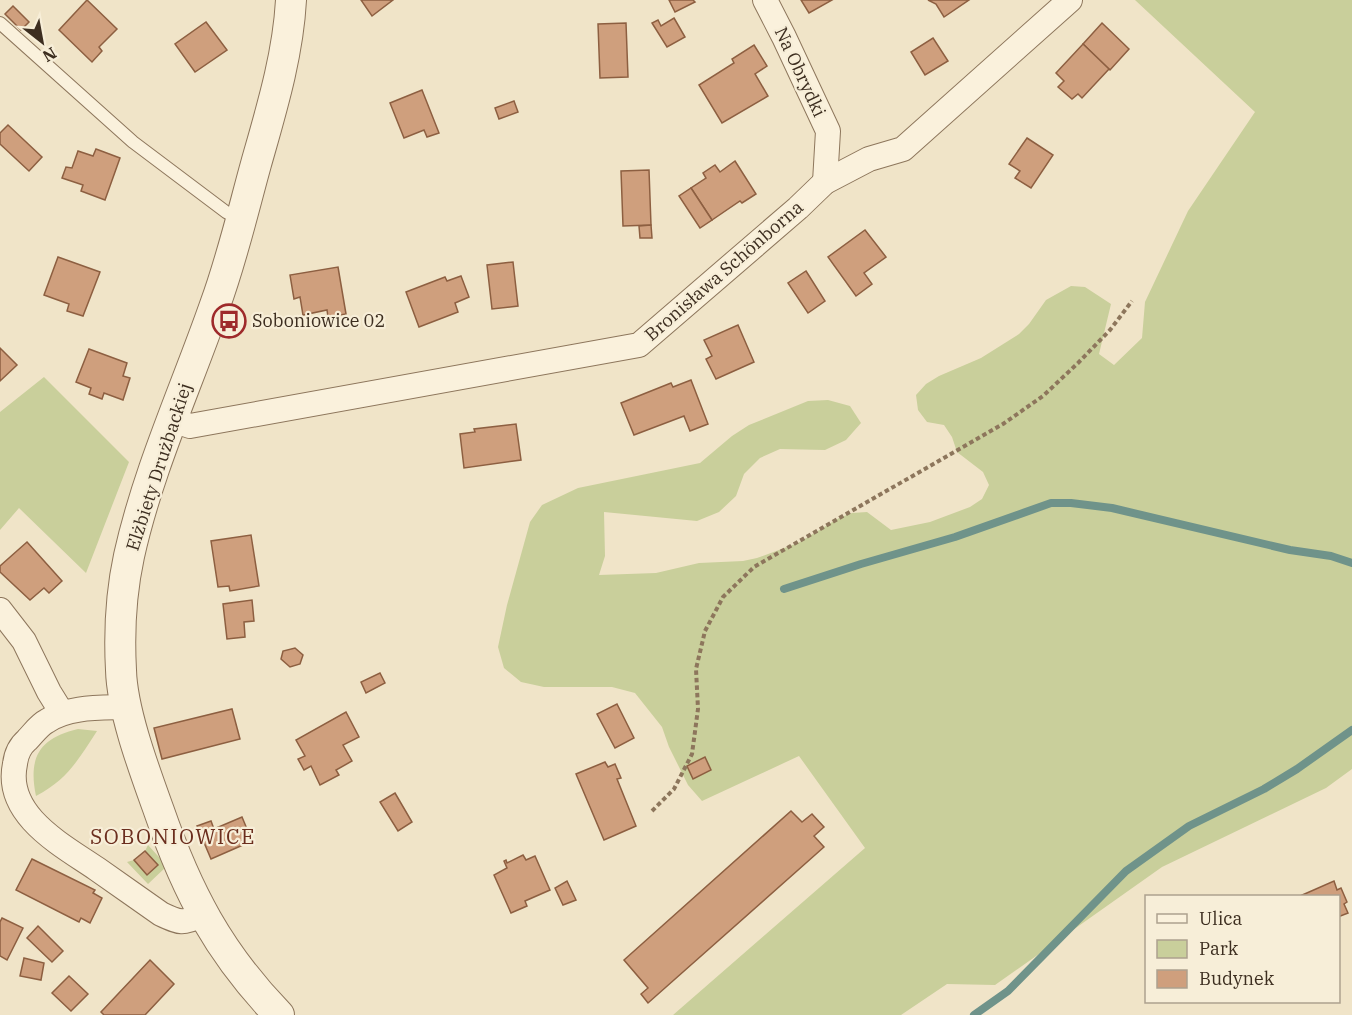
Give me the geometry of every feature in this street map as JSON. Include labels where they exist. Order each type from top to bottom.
[{"type":"street","name":"Elżbiety Drużbackiej","points":[[279,1015],[241,972],[202,915],[163,821],[127,707],[121,673],[121,639],[128,559],[136,527],[172,420],[216,302],[241,220],[275,97],[288,36],[291,0]]},
{"type":"street","name":"Na Obrydki","points":[[765,0],[828,131],[825,182]]},
{"type":"street","name":"Bronisława Schönborna","points":[[172,420],[190,426],[639,345],[825,182],[869,159],[903,149],[1070,0]]},
{"type":"street","points":[[0,610],[24,641],[62,713]]},
{"type":"street","points":[[127,707],[62,713],[45,721],[22,745],[15,760],[12,775],[14,788],[29,817],[48,836],[161,914],[180,922],[186,922],[202,915]]},
{"type":"lane","points":[[0,23],[133,142],[226,212],[241,220]]},
{"type":"path","points":[[652,811],[674,789],[692,754],[698,709],[696,669],[705,631],[723,597],[754,567],[1003,424],[1043,396],[1110,330],[1132,301]]},
{"type":"green space","points":[[1135,0],[1352,0],[1352,769],[1326,788],[1162,867],[995,985],[947,984],[901,1015],[673,1015],[865,848],[799,756],[702,801],[688,785],[662,727],[635,693],[612,687],[544,687],[521,682],[504,668],[498,647],[530,522],[542,505],[578,488],[700,463],[749,425],[808,401],[828,400],[850,406],[861,423],[846,440],[825,450],[780,449],[760,458],[744,474],[736,496],[719,512],[697,521],[604,512],[605,556],[599,575],[656,573],[699,563],[743,561],[798,543],[839,518],[852,513],[867,512],[891,530],[930,522],[970,507],[982,499],[989,485],[983,472],[957,452],[952,437],[944,425],[927,422],[918,410],[916,395],[926,384],[939,376],[981,358],[1019,334],[1046,300],[1071,286],[1085,287],[1111,304],[1099,354],[1114,365],[1142,338],[1145,302],[1188,211],[1255,112]]},
{"type":"green space","points":[[44,377],[129,462],[86,573],[19,508],[0,530],[0,412]]},
{"type":"green space","points":[[78,729],[97,731],[78,760],[64,776],[36,796],[34,771],[35,760],[39,752],[54,738]]},
{"type":"green space","points":[[148,845],[167,866],[148,884],[127,862],[134,860],[147,875],[158,865],[145,851]]},
{"type":"building","points":[[87,0],[117,29],[99,47],[102,51],[92,62],[59,30]]},
{"type":"building","points":[[361,0],[393,0],[372,16]]},
{"type":"building","points":[[669,0],[693,0],[695,2],[675,12]]},
{"type":"building","points":[[801,0],[832,0],[809,13]]},
{"type":"building","points":[[928,0],[969,0],[944,17],[936,4]]},
{"type":"building","points":[[13,6],[29,22],[21,30],[5,14]]},
{"type":"building","points":[[674,18],[685,37],[667,47],[652,23],[658,20],[661,26]]},
{"type":"building","points":[[206,22],[227,50],[195,72],[175,44]]},
{"type":"building","points":[[626,23],[628,77],[600,78],[598,24]]},
{"type":"building","points":[[1102,23],[1129,49],[1110,70],[1083,44]]},
{"type":"building","points":[[933,38],[948,61],[925,75],[911,52]]},
{"type":"building","points":[[1083,44],[1109,69],[1082,98],[1078,94],[1072,99],[1058,87],[1064,81],[1056,73]]},
{"type":"building","points":[[754,45],[767,66],[755,74],[768,96],[722,123],[699,85],[734,63],[732,59]]},
{"type":"building","points":[[422,90],[439,133],[427,137],[424,130],[404,138],[390,103]]},
{"type":"building","points":[[514,101],[518,112],[499,119],[495,108]]},
{"type":"building","points":[[8,125],[42,157],[29,171],[0,144],[0,133]]},
{"type":"building","points":[[1027,138],[1053,155],[1031,188],[1015,178],[1020,171],[1009,164]]},
{"type":"building","points":[[96,149],[120,158],[105,200],[81,191],[83,185],[62,178],[66,167],[72,168],[78,151],[93,156]]},
{"type":"building","points":[[735,161],[756,194],[742,203],[740,201],[712,220],[691,188],[706,178],[703,173],[715,165],[720,172]]},
{"type":"building","points":[[649,170],[651,225],[623,226],[621,171]]},
{"type":"building","points":[[691,188],[712,220],[700,228],[679,196]]},
{"type":"building","points":[[651,225],[652,238],[640,238],[639,226]]},
{"type":"building","points":[[865,230],[886,257],[864,273],[872,284],[856,296],[828,257]]},
{"type":"building","points":[[58,257],[100,272],[83,316],[67,311],[69,304],[44,295]]},
{"type":"building","points":[[513,262],[518,306],[492,309],[487,265]]},
{"type":"building","points":[[338,267],[346,314],[328,317],[327,310],[303,315],[300,297],[294,299],[290,275]]},
{"type":"building","points":[[806,271],[825,301],[808,313],[788,283]]},
{"type":"building","points":[[461,276],[469,297],[455,303],[458,312],[419,327],[406,292],[445,277],[447,281]]},
{"type":"building","points":[[738,325],[754,362],[716,379],[706,359],[712,356],[704,340]]},
{"type":"building","points":[[0,348],[17,365],[0,381]]},
{"type":"building","points":[[89,349],[127,363],[123,376],[130,378],[123,400],[104,393],[102,399],[89,394],[91,388],[76,382]]},
{"type":"building","points":[[691,380],[708,424],[690,431],[684,416],[634,435],[621,403],[671,383],[673,387]]},
{"type":"building","points":[[516,424],[521,460],[464,468],[460,434],[475,432],[474,429]]},
{"type":"building","points":[[251,535],[259,586],[230,591],[229,586],[218,587],[211,541]]},
{"type":"building","points":[[27,542],[62,581],[49,593],[44,588],[30,600],[0,572],[0,566]]},
{"type":"building","points":[[252,600],[254,621],[244,622],[245,637],[227,639],[223,604]]},
{"type":"building","points":[[295,648],[303,655],[300,664],[290,667],[281,659],[283,651]]},
{"type":"building","points":[[380,673],[385,683],[366,693],[361,682]]},
{"type":"building","points":[[617,704],[634,738],[615,748],[597,714]]},
{"type":"building","points":[[232,709],[240,739],[162,759],[154,728]]},
{"type":"building","points":[[346,712],[359,737],[343,745],[352,761],[336,770],[339,775],[320,785],[311,766],[304,770],[298,759],[305,756],[296,740]]},
{"type":"building","points":[[705,757],[711,770],[693,779],[687,766]]},
{"type":"building","points":[[605,762],[608,767],[615,764],[621,778],[617,779],[636,826],[604,840],[576,774]]},
{"type":"building","points":[[395,793],[412,822],[398,831],[380,802]]},
{"type":"building","points":[[791,811],[802,822],[812,814],[824,827],[814,836],[824,847],[648,1003],[641,994],[648,988],[624,960]]},
{"type":"building","points":[[242,817],[252,841],[211,859],[197,826],[211,821],[214,829]]},
{"type":"building","points":[[145,851],[158,865],[147,875],[134,860]]},
{"type":"building","points":[[523,855],[526,860],[535,856],[550,890],[525,901],[527,906],[511,913],[494,875],[507,868],[504,861],[506,860],[507,863]]},
{"type":"building","points":[[32,859],[95,890],[93,893],[102,898],[90,923],[81,918],[79,922],[16,890]]},
{"type":"building","points":[[567,881],[576,900],[563,905],[555,888]]},
{"type":"building","points":[[1334,881],[1337,890],[1341,888],[1347,902],[1344,904],[1348,913],[1340,916],[1340,895],[1302,895]]},
{"type":"building","points":[[2,918],[23,928],[7,960],[0,956]]},
{"type":"building","points":[[38,926],[63,951],[52,962],[27,938]]},
{"type":"building","points":[[24,958],[44,963],[41,980],[20,976]]},
{"type":"building","points":[[150,960],[174,984],[145,1015],[104,1015],[101,1012]]},
{"type":"building","points":[[69,976],[88,994],[71,1011],[52,993]]},
{"type":"waterway","points":[[784,589],[955,537],[1051,503],[1112,508],[1290,550],[1331,556],[1352,563]]},
{"type":"waterway","points":[[974,1015],[1008,991],[1126,871],[1189,826],[1264,789],[1352,730]]},
{"type":"place","name":"Soboniowice 02","points":[[229,321]]},
{"type":"district","name":"SOBONIOWICE","points":[[173,837]]}]
